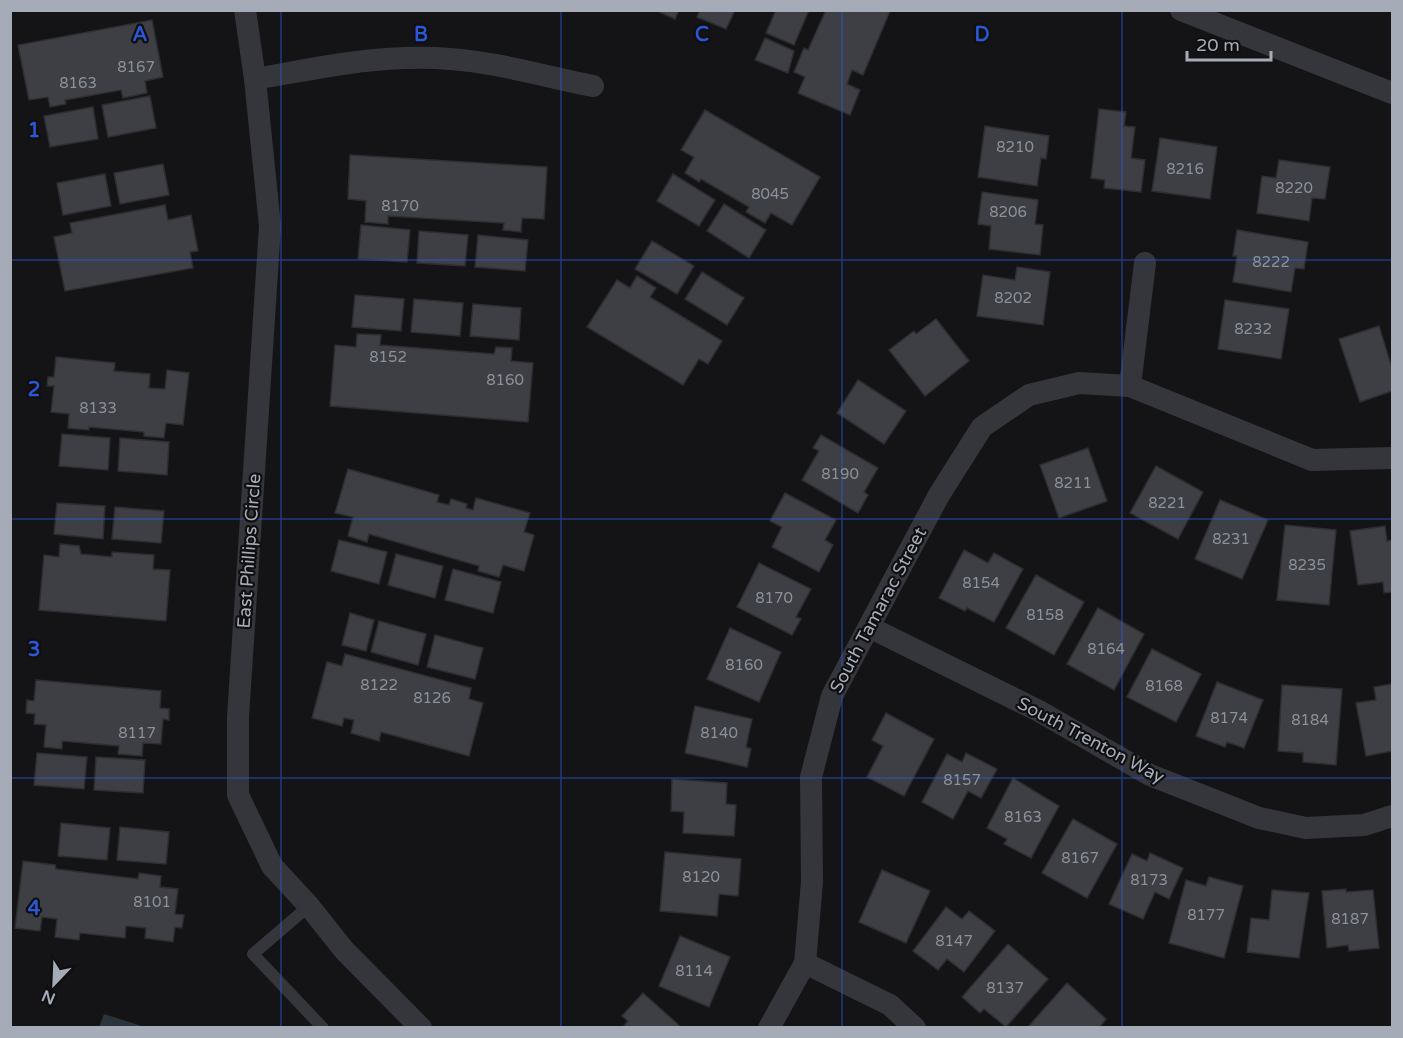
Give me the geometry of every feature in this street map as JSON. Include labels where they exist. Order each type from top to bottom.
[{"type":"street","name":"East Phillips Circle","points":[[245,10],[255,79],[270,226],[237,717],[238,795],[272,866],[309,906],[344,950],[418,1026]]},
{"type":"street","points":[[1181,10],[1392,93]]},
{"type":"street","points":[[255,79],[349,63],[406,57],[452,59],[593,86]]},
{"type":"street","points":[[1130,386],[1145,263]]},
{"type":"street","name":"South Tamarac Street","points":[[769,1028],[805,963],[812,882],[811,777],[832,696],[939,495],[982,427],[1029,395],[1079,383],[1130,386],[1312,460],[1392,458]]},
{"type":"street","name":"South Trenton Way","points":[[869,627],[1039,711],[1150,775],[1259,818],[1306,828],[1364,825],[1392,816]]},
{"type":"street","points":[[805,963],[890,1005],[915,1028]]},
{"type":"lane","points":[[309,906],[254,954],[313,1020],[323,1028]]},
{"type":"shaded area","points":[[104,1014],[145,1027],[99,1027]]},
{"type":"building","points":[[655,10],[679,10],[675,19]]},
{"type":"building","points":[[700,10],[735,10],[726,29],[697,17]]},
{"type":"building","points":[[776,10],[809,10],[794,45],[766,33]]},
{"type":"building","points":[[826,10],[890,11],[863,75],[852,70],[847,84],[860,90],[850,115],[798,93],[805,77],[794,72],[804,48],[808,50]]},
{"type":"building","points":[[152,20],[163,77],[145,81],[147,93],[123,98],[121,90],[65,100],[66,104],[50,107],[48,97],[29,100],[18,45]]},
{"type":"building","points":[[765,38],[794,51],[788,73],[755,60]]},
{"type":"building","points":[[150,96],[156,128],[108,137],[102,105]]},
{"type":"building","points":[[93,107],[98,139],[50,147],[44,116]]},
{"type":"building","points":[[1099,109],[1126,112],[1124,126],[1135,127],[1131,158],[1145,160],[1141,192],[1104,188],[1105,180],[1091,178]]},
{"type":"building","points":[[705,110],[820,177],[792,225],[771,213],[765,223],[746,212],[749,207],[701,179],[699,182],[685,173],[694,157],[681,150]]},
{"type":"building","points":[[985,126],[1049,136],[1046,159],[1041,158],[1037,186],[978,177]]},
{"type":"building","points":[[1160,138],[1217,147],[1210,199],[1152,191]]},
{"type":"building","points":[[350,155],[547,167],[544,219],[522,218],[521,232],[503,230],[504,223],[388,216],[388,224],[365,222],[366,201],[348,199]]},
{"type":"building","points":[[1279,160],[1330,167],[1325,199],[1312,198],[1309,221],[1257,213],[1262,176],[1276,178]]},
{"type":"building","points":[[163,164],[169,195],[120,204],[114,173]]},
{"type":"building","points":[[105,174],[111,206],[63,215],[57,183]]},
{"type":"building","points":[[673,174],[715,200],[699,226],[657,201]]},
{"type":"building","points":[[982,192],[1038,200],[1035,224],[1043,225],[1040,255],[989,249],[991,226],[978,224]]},
{"type":"building","points":[[724,204],[766,230],[749,258],[707,231]]},
{"type":"building","points":[[165,205],[168,220],[191,215],[198,251],[190,252],[193,268],[65,291],[54,237],[72,233],[70,223]]},
{"type":"building","points":[[361,225],[410,230],[407,262],[358,259]]},
{"type":"building","points":[[1237,230],[1308,242],[1304,269],[1295,268],[1291,292],[1233,282],[1237,256],[1233,256]]},
{"type":"building","points":[[419,231],[468,235],[465,266],[417,263]]},
{"type":"building","points":[[478,235],[528,240],[525,271],[475,267]]},
{"type":"building","points":[[652,241],[694,266],[677,294],[635,269]]},
{"type":"building","points":[[1017,267],[1050,272],[1043,325],[977,316],[983,275],[1015,280]]},
{"type":"building","points":[[702,272],[744,298],[727,325],[685,299]]},
{"type":"building","points":[[637,276],[656,288],[650,297],[722,341],[708,364],[699,359],[683,385],[587,327],[617,280],[630,288]]},
{"type":"building","points":[[355,295],[404,299],[401,331],[352,327]]},
{"type":"building","points":[[414,299],[463,303],[460,336],[411,332]]},
{"type":"building","points":[[1225,300],[1289,309],[1281,359],[1218,349]]},
{"type":"building","points":[[473,304],[521,308],[519,340],[470,336]]},
{"type":"building","points":[[936,319],[969,361],[925,396],[889,350],[914,331],[916,334]]},
{"type":"building","points":[[1379,326],[1392,368],[1392,391],[1360,402],[1339,339]]},
{"type":"building","points":[[357,334],[381,335],[380,345],[494,354],[496,347],[512,348],[511,361],[533,363],[528,422],[330,406],[335,345],[356,347]]},
{"type":"building","points":[[56,357],[115,363],[114,371],[150,374],[149,388],[165,389],[167,370],[189,373],[183,425],[166,423],[164,438],[144,436],[144,432],[89,427],[89,430],[68,428],[69,414],[51,412],[54,386],[47,386],[48,377],[54,377]]},
{"type":"building","points":[[858,380],[906,411],[884,444],[837,413]]},
{"type":"building","points":[[62,434],[110,438],[108,470],[59,466]]},
{"type":"building","points":[[821,435],[878,468],[864,492],[868,495],[858,513],[802,480],[819,451],[813,448]]},
{"type":"building","points":[[120,438],[169,442],[167,475],[118,471]]},
{"type":"building","points":[[1088,448],[1107,501],[1059,518],[1040,465]]},
{"type":"building","points":[[1156,466],[1203,492],[1178,539],[1130,513]]},
{"type":"building","points":[[348,469],[439,495],[437,502],[449,505],[451,499],[467,504],[466,508],[473,510],[476,498],[530,513],[524,532],[534,535],[524,571],[503,565],[499,577],[478,571],[479,566],[369,534],[367,542],[348,536],[353,517],[335,513]]},
{"type":"building","points":[[785,493],[836,520],[825,540],[833,545],[819,572],[772,547],[782,527],[770,521]]},
{"type":"building","points":[[1220,500],[1268,520],[1242,579],[1195,559]]},
{"type":"building","points":[[57,503],[105,506],[103,539],[54,534]]},
{"type":"building","points":[[115,507],[164,511],[161,543],[112,539]]},
{"type":"building","points":[[1285,525],[1336,530],[1329,605],[1277,600]]},
{"type":"building","points":[[1385,526],[1387,541],[1392,540],[1392,592],[1384,593],[1383,582],[1358,585],[1350,531]]},
{"type":"building","points":[[339,540],[387,552],[379,584],[331,571]]},
{"type":"building","points":[[60,544],[79,546],[81,554],[112,557],[112,552],[154,555],[153,569],[170,570],[166,621],[39,610],[44,555],[59,557]]},
{"type":"building","points":[[964,550],[988,563],[994,553],[1023,569],[994,622],[967,608],[965,611],[939,598]]},
{"type":"building","points":[[396,554],[443,566],[435,598],[388,585]]},
{"type":"building","points":[[759,563],[811,589],[796,617],[801,619],[792,635],[737,607]]},
{"type":"building","points":[[453,569],[501,582],[493,613],[445,600]]},
{"type":"building","points":[[1036,575],[1084,602],[1054,655],[1006,628]]},
{"type":"building","points":[[1098,608],[1144,634],[1114,690],[1067,664]]},
{"type":"building","points":[[350,613],[374,620],[366,651],[342,645]]},
{"type":"building","points":[[379,621],[426,634],[418,665],[371,652]]},
{"type":"building","points":[[730,628],[781,652],[759,702],[707,679]]},
{"type":"building","points":[[435,635],[483,648],[475,679],[427,667]]},
{"type":"building","points":[[1152,649],[1201,674],[1176,722],[1127,697]]},
{"type":"building","points":[[345,654],[471,688],[469,699],[483,703],[469,756],[381,732],[379,741],[351,733],[354,720],[344,718],[342,726],[312,718],[327,662],[342,666]]},
{"type":"building","points":[[36,680],[161,691],[160,708],[169,709],[169,720],[163,719],[161,744],[143,743],[142,756],[118,754],[119,746],[62,741],[62,749],[44,747],[46,725],[34,724],[35,714],[26,713],[27,700],[34,701]]},
{"type":"building","points":[[1217,682],[1263,700],[1244,748],[1227,742],[1225,747],[1196,736]]},
{"type":"building","points":[[1392,684],[1392,751],[1366,756],[1356,703],[1376,700],[1374,687]]},
{"type":"building","points":[[1282,685],[1342,689],[1336,765],[1303,762],[1303,753],[1278,751]]},
{"type":"building","points":[[695,706],[752,719],[746,747],[751,749],[747,767],[685,753]]},
{"type":"building","points":[[886,713],[934,739],[904,796],[867,777],[883,746],[872,740]]},
{"type":"building","points":[[37,753],[87,757],[84,789],[34,785]]},
{"type":"building","points":[[966,753],[997,769],[981,798],[968,791],[953,819],[922,802],[947,754],[962,762]]},
{"type":"building","points":[[96,757],[145,760],[143,793],[94,790]]},
{"type":"building","points":[[1013,778],[1059,806],[1031,858],[1004,844],[1007,839],[987,828]]},
{"type":"building","points":[[672,779],[727,783],[726,804],[736,805],[734,836],[683,833],[684,812],[671,811]]},
{"type":"building","points":[[1073,819],[1117,844],[1087,898],[1042,873]]},
{"type":"building","points":[[61,823],[110,828],[107,860],[58,856]]},
{"type":"building","points":[[120,827],[169,832],[166,864],[117,860]]},
{"type":"building","points":[[665,852],[741,859],[738,896],[719,894],[717,916],[660,911]]},
{"type":"building","points":[[1150,853],[1183,868],[1169,899],[1155,892],[1143,919],[1109,904],[1132,854],[1147,861]]},
{"type":"building","points":[[23,861],[55,865],[56,869],[138,879],[139,873],[161,876],[160,887],[178,889],[175,914],[184,915],[182,928],[175,927],[173,942],[145,938],[146,928],[126,926],[125,938],[80,933],[79,940],[55,937],[57,919],[42,917],[40,931],[15,928]]},
{"type":"building","points":[[882,870],[930,891],[906,943],[859,922]]},
{"type":"building","points":[[1209,877],[1243,886],[1224,958],[1169,943],[1186,880],[1206,886]]},
{"type":"building","points":[[1346,889],[1346,892],[1373,890],[1379,948],[1349,951],[1348,945],[1327,948],[1322,891]]},
{"type":"building","points":[[1272,890],[1309,893],[1299,958],[1247,952],[1251,918],[1269,920]]},
{"type":"building","points":[[946,907],[962,919],[969,911],[995,931],[964,972],[947,959],[938,970],[913,951]]},
{"type":"building","points":[[680,936],[730,957],[709,1007],[659,986]]},
{"type":"building","points":[[1008,944],[1048,979],[1006,1027],[984,1009],[980,1013],[962,997]]},
{"type":"building","points":[[1067,983],[1106,1019],[1099,1028],[1027,1028]]},
{"type":"building","points":[[643,993],[682,1028],[622,1028],[628,1021],[622,1016]]}]
